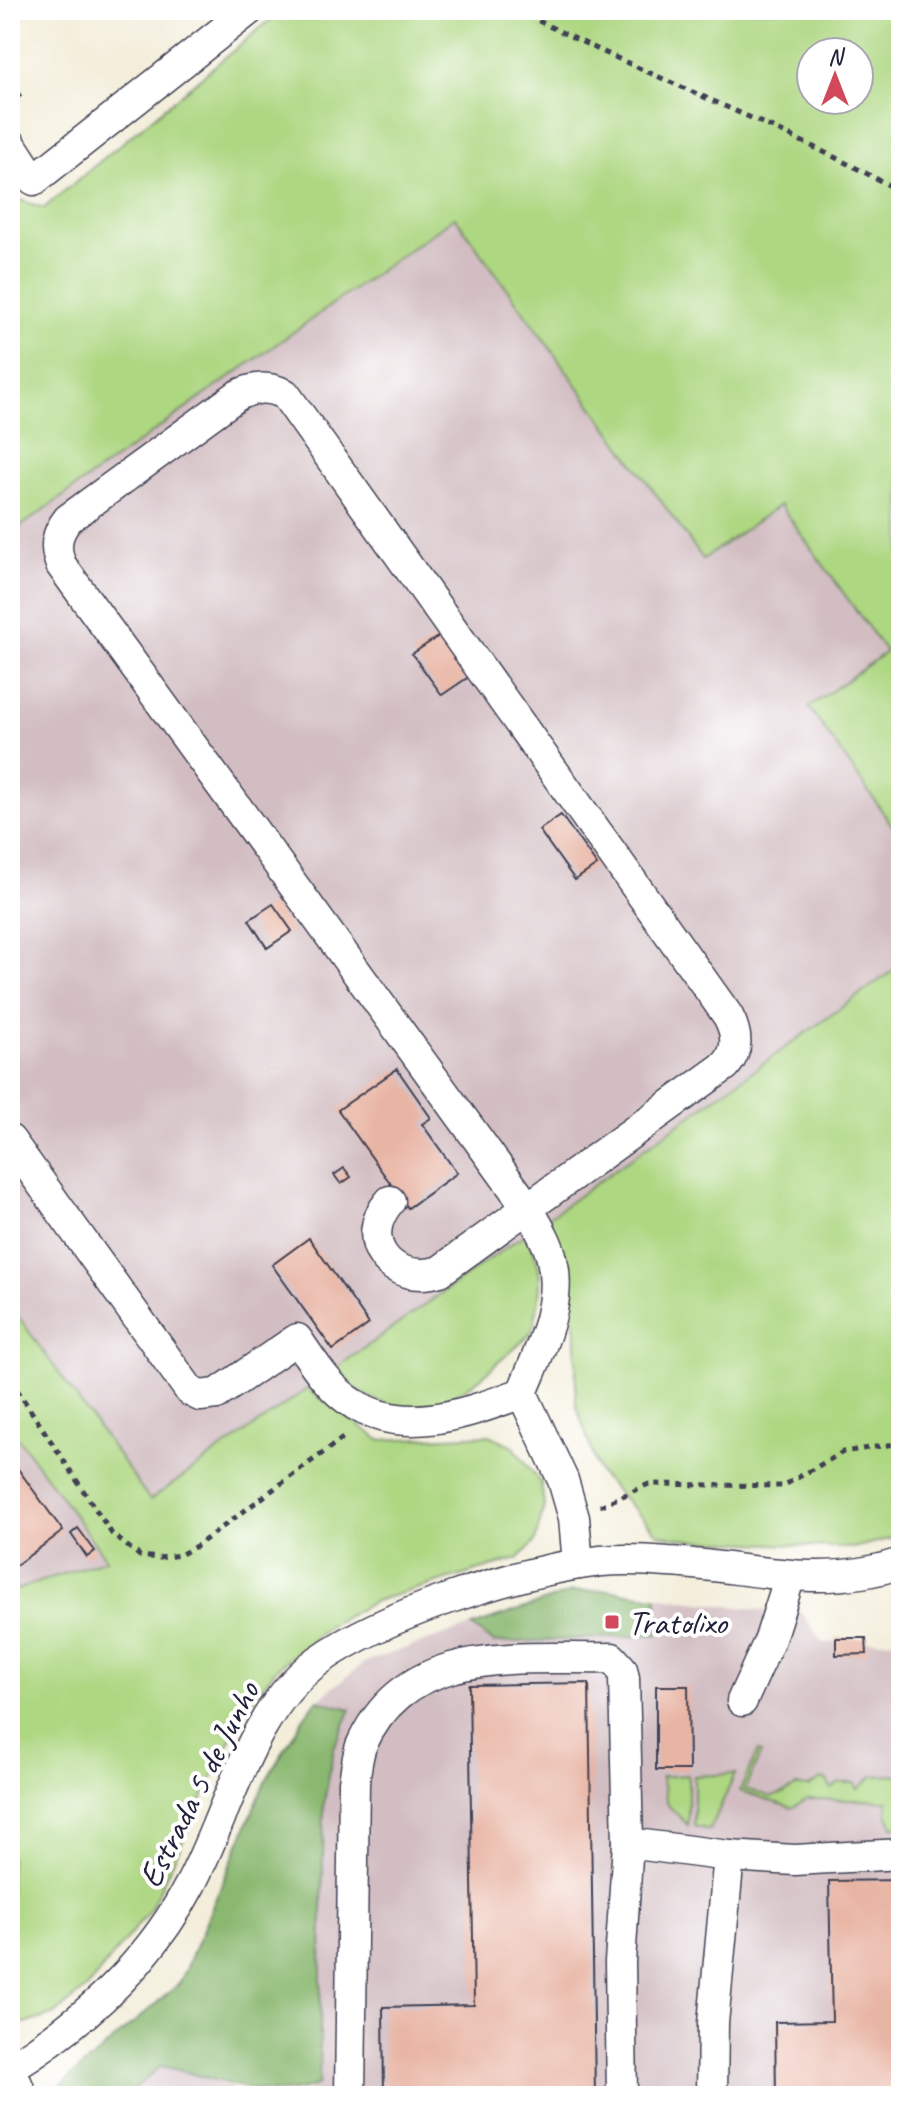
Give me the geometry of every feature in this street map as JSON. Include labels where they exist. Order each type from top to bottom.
[{"type":"street","points":[[10,143],[34,180],[249,10]]},
{"type":"street","points":[[390,1201],[380,1212],[376,1239],[387,1261],[409,1274],[426,1275],[440,1271],[527,1207],[726,1065],[733,1057],[735,1047],[733,1026],[285,394],[275,390],[253,389],[238,395],[68,519],[60,529],[57,555],[527,1207],[551,1256],[555,1277],[553,1306],[545,1337],[522,1393],[563,1480],[574,1518],[578,1564]]},
{"type":"street","points":[[10,1140],[190,1391],[200,1396],[217,1394],[297,1339],[323,1377],[353,1404],[387,1416],[407,1420],[436,1419],[522,1393]]},
{"type":"street","name":"Estrada 5 de Junho","points":[[10,2068],[67,2030],[101,2001],[162,1933],[191,1884],[249,1752],[271,1712],[315,1663],[343,1644],[419,1611],[487,1587],[578,1564],[629,1560],[671,1562],[790,1576],[844,1577],[901,1563]]},
{"type":"street","points":[[742,1701],[770,1639],[790,1576]]},
{"type":"street","points":[[350,2096],[354,1782],[360,1748],[376,1720],[408,1687],[447,1667],[479,1661],[612,1658],[624,1678],[628,1843],[620,1962],[622,2096]]},
{"type":"street","points":[[628,1843],[729,1856],[795,1860],[901,1854]]},
{"type":"street","points":[[712,2096],[713,2023],[729,1856]]},
{"type":"street","points":[[10,2068],[22,2096]]},
{"type":"path","points":[[517,10],[659,79],[834,155],[901,192]]},
{"type":"path","points":[[10,1379],[112,1534],[140,1556],[159,1558],[180,1555],[348,1434],[387,1416]]},
{"type":"path","points":[[574,1518],[649,1484],[783,1486],[843,1452],[901,1443]]},
{"type":"shaded area","points":[[455,216],[674,518],[795,432],[901,581],[901,691],[833,741],[901,838],[901,965],[150,1500],[10,1305],[10,534]]},
{"type":"shaded area","points":[[10,1427],[106,1560],[10,1592]]},
{"type":"shaded area","points":[[608,1590],[761,1610],[801,1612],[823,1643],[901,1640],[901,2096],[283,2096],[305,2094],[319,2083],[324,1802],[334,1748],[351,1709],[317,1700],[365,1662],[572,1592]]},
{"type":"shaded area","points":[[161,2066],[188,2071],[250,2096],[127,2096]]},
{"type":"green space","points":[[282,10],[901,10],[901,838],[809,707],[886,652],[780,505],[703,559],[455,217],[10,534],[10,192],[14,198],[44,208]]},
{"type":"green space","points":[[901,965],[901,1536],[853,1548],[691,1540],[658,1534],[599,1473],[576,1404],[576,1329],[549,1217]]},
{"type":"green space","points":[[525,1234],[539,1270],[540,1289],[534,1326],[526,1338],[466,1388],[432,1403],[395,1405],[377,1401],[358,1391],[336,1368]]},
{"type":"green space","points":[[10,1305],[150,1500],[307,1389],[380,1440],[490,1435],[513,1446],[541,1483],[544,1506],[535,1542],[518,1559],[375,1601],[332,1624],[275,1670],[242,1716],[150,1910],[88,1987],[55,2014],[28,2023],[10,2023],[10,1592],[106,1559],[10,1427]]},
{"type":"green space","points":[[608,1590],[657,1597],[657,1635],[494,1643],[472,1626],[572,1592]]},
{"type":"green space","points":[[317,1700],[351,1709],[334,1748],[324,1802],[319,2084],[300,2090],[261,2091],[161,2066],[126,2096],[52,2096],[180,1983],[265,1782]]},
{"type":"green space","points":[[758,1751],[761,1753],[745,1789],[771,1797],[796,1786],[808,1787],[821,1779],[827,1780],[831,1789],[839,1783],[854,1783],[858,1789],[873,1776],[901,1775],[901,1826],[893,1826],[887,1814],[888,1801],[808,1799],[792,1808],[740,1791]]},
{"type":"green space","points":[[735,1774],[710,1830],[694,1826],[694,1776]]},
{"type":"green space","points":[[688,1775],[688,1825],[667,1804],[661,1777]]},
{"type":"building","points":[[10,79],[21,96],[10,103]]},
{"type":"building","points":[[442,634],[470,676],[442,695],[412,654]]},
{"type":"building","points":[[561,815],[597,865],[575,880],[539,830]]},
{"type":"building","points":[[273,904],[292,931],[267,948],[249,920]]},
{"type":"building","points":[[397,1069],[431,1118],[422,1124],[457,1173],[408,1208],[338,1110]]},
{"type":"building","points":[[344,1168],[351,1177],[341,1184],[334,1175]]},
{"type":"building","points":[[309,1238],[369,1324],[333,1350],[272,1265]]},
{"type":"building","points":[[10,1458],[63,1531],[16,1565],[10,1557]]},
{"type":"building","points":[[78,1528],[95,1551],[87,1557],[71,1534]]},
{"type":"building","points":[[836,1638],[866,1638],[867,1654],[836,1655]]},
{"type":"building","points":[[589,1683],[595,2096],[384,2096],[383,2007],[474,2005],[469,1685]]},
{"type":"building","points":[[656,1686],[688,1686],[689,1770],[656,1770]]},
{"type":"building","points":[[901,1880],[901,2096],[776,2096],[775,2022],[832,2021],[829,1881]]},
{"type":"place","name":"Tratolixo","points":[[612,1622]]}]
